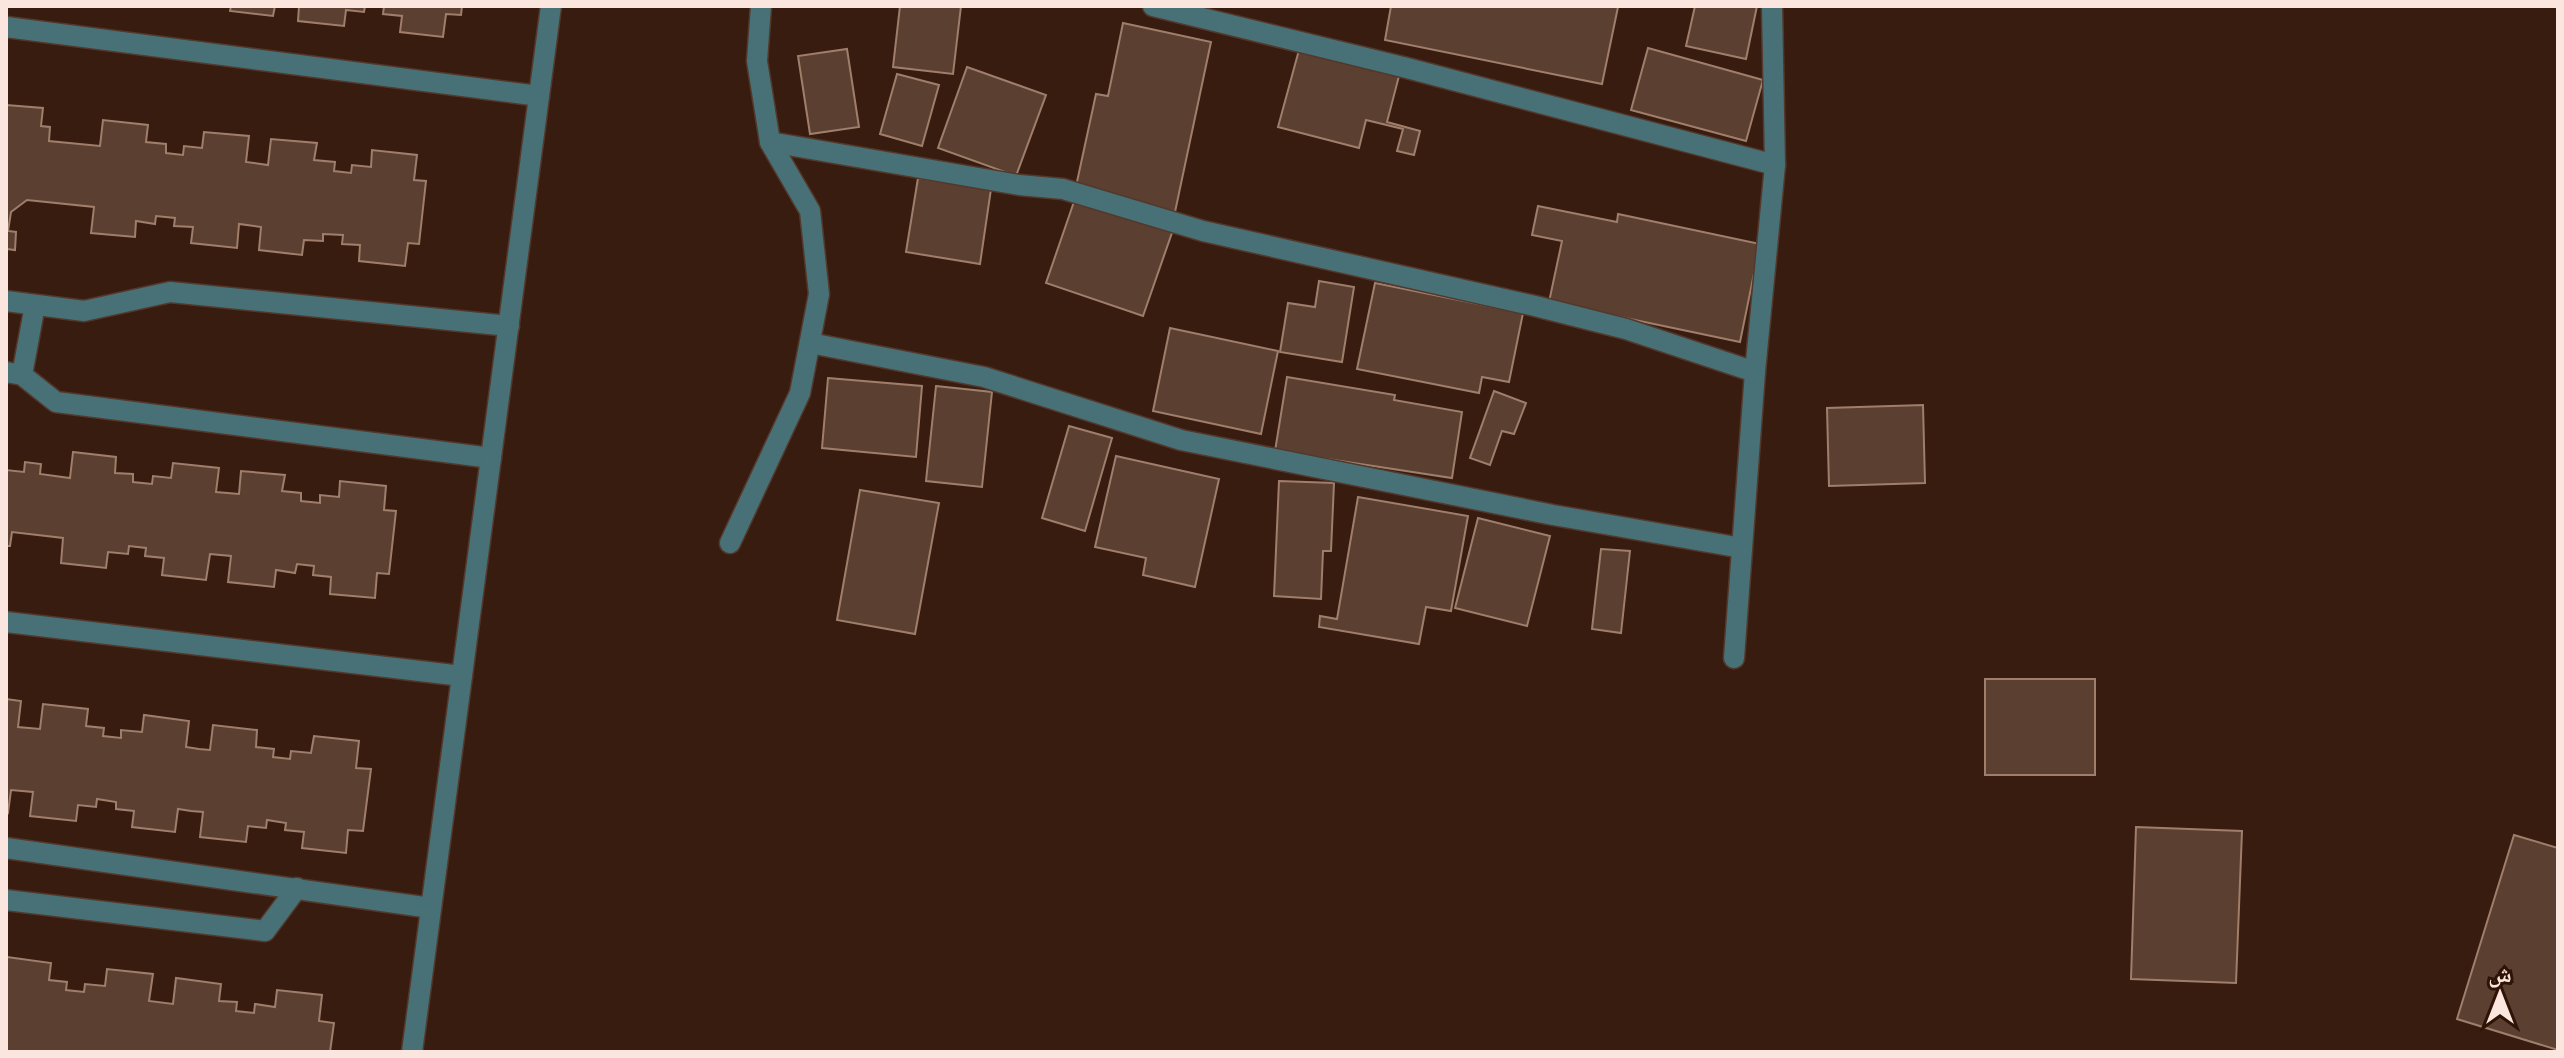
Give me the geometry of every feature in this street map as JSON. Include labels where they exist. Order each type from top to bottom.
[{"type":"street","points":[[412,1052],[551,6]]},
{"type":"street","points":[[730,543],[800,393],[819,294],[810,211],[770,142],[757,61],[761,6]]},
{"type":"street","points":[[1153,6],[1407,68],[1775,165]]},
{"type":"street","points":[[1734,658],[1755,372],[1775,165],[1772,6]]},
{"type":"street","points":[[6,27],[539,96]]},
{"type":"street","points":[[770,142],[1019,185],[1063,189],[1203,231],[1626,329],[1755,372]]},
{"type":"street","points":[[6,301],[84,311],[170,292],[509,326]]},
{"type":"street","points":[[35,305],[14,374],[56,402],[491,458]]},
{"type":"street","points":[[810,343],[984,377],[1181,440],[1553,515],[1742,548]]},
{"type":"street","points":[[6,622],[462,676]]},
{"type":"street","points":[[6,848],[431,908]]},
{"type":"street","points":[[6,900],[265,931],[297,888]]},
{"type":"building","points":[[231,6],[275,6],[273,16],[230,11]]},
{"type":"building","points":[[299,6],[365,6],[364,12],[346,10],[344,26],[298,21]]},
{"type":"building","points":[[384,6],[462,6],[461,15],[446,14],[443,37],[400,32],[402,16],[383,14]]},
{"type":"building","points":[[900,6],[961,6],[953,74],[893,67]]},
{"type":"building","points":[[1391,6],[1618,7],[1602,84],[1385,40]]},
{"type":"building","points":[[1695,6],[1757,6],[1746,59],[1686,46]]},
{"type":"building","points":[[1123,23],[1211,42],[1175,212],[1075,191],[1096,94],[1108,96]]},
{"type":"building","points":[[1648,48],[1763,80],[1746,141],[1631,110]]},
{"type":"building","points":[[847,49],[859,127],[810,134],[798,56]]},
{"type":"building","points":[[1299,50],[1399,76],[1387,122],[1420,131],[1414,155],[1397,151],[1403,129],[1366,120],[1359,148],[1278,127]]},
{"type":"building","points":[[967,67],[1046,95],[1016,176],[938,148]]},
{"type":"building","points":[[897,74],[939,85],[922,146],[880,134]]},
{"type":"building","points":[[6,105],[43,108],[41,126],[50,127],[49,141],[100,146],[103,120],[148,125],[146,142],[166,144],[166,153],[183,155],[184,146],[202,148],[204,132],[249,136],[246,162],[268,165],[271,139],[317,143],[314,160],[335,162],[334,171],[351,173],[352,165],[371,167],[372,150],[417,155],[414,180],[426,181],[419,244],[408,243],[405,266],[359,261],[360,245],[342,244],[343,235],[323,234],[323,241],[304,240],[302,255],[259,250],[261,227],[239,224],[237,248],[191,243],[193,227],[174,226],[175,218],[156,216],[155,224],[136,221],[135,237],[91,233],[94,207],[27,200],[11,212],[8,231],[16,232],[15,250],[7,249],[6,254]]},
{"type":"building","points":[[918,178],[991,189],[980,264],[906,252]]},
{"type":"building","points":[[1077,193],[1174,227],[1143,316],[1046,283]]},
{"type":"building","points":[[1538,206],[1617,222],[1618,214],[1760,244],[1740,342],[1549,302],[1562,241],[1532,235]]},
{"type":"building","points":[[1319,281],[1354,287],[1342,362],[1280,352],[1288,303],[1315,307]]},
{"type":"building","points":[[1375,283],[1523,313],[1509,382],[1482,377],[1479,393],[1357,369]]},
{"type":"building","points":[[1170,328],[1278,351],[1261,434],[1153,411]]},
{"type":"building","points":[[1287,377],[1395,395],[1394,400],[1462,412],[1452,478],[1275,451]]},
{"type":"building","points":[[828,378],[922,386],[916,457],[822,448]]},
{"type":"building","points":[[936,386],[992,392],[982,487],[926,481]]},
{"type":"building","points":[[1494,391],[1526,403],[1514,434],[1502,431],[1490,465],[1470,458]]},
{"type":"building","points":[[1923,405],[1925,483],[1829,486],[1827,408]]},
{"type":"building","points":[[1069,426],[1112,438],[1085,531],[1042,518]]},
{"type":"building","points":[[73,452],[116,457],[115,473],[133,474],[133,482],[152,484],[153,476],[171,478],[173,463],[219,468],[216,492],[239,494],[241,471],[285,475],[282,491],[301,493],[301,501],[320,503],[320,495],[339,497],[340,481],[386,486],[384,510],[396,511],[389,574],[377,573],[375,598],[330,594],[331,577],[313,575],[314,566],[297,564],[295,573],[276,570],[274,587],[228,582],[231,556],[210,554],[206,580],[162,575],[164,558],[145,556],[146,548],[129,546],[128,554],[108,552],[106,568],[61,563],[63,538],[12,532],[10,546],[6,546],[6,470],[24,472],[25,462],[41,464],[40,474],[70,478]]},
{"type":"building","points":[[1116,456],[1219,479],[1195,587],[1143,575],[1146,558],[1095,547]]},
{"type":"building","points":[[1279,481],[1334,483],[1331,551],[1323,551],[1321,599],[1274,596]]},
{"type":"building","points":[[860,490],[939,503],[915,634],[837,620]]},
{"type":"building","points":[[1358,497],[1468,516],[1451,611],[1426,607],[1419,644],[1319,627],[1320,616],[1337,619]]},
{"type":"building","points":[[1478,518],[1550,536],[1527,626],[1455,608]]},
{"type":"building","points":[[1601,549],[1630,551],[1621,633],[1592,629]]},
{"type":"building","points":[[1985,679],[2095,679],[2095,775],[1985,775]]},
{"type":"building","points":[[6,699],[21,701],[18,727],[40,729],[43,704],[88,709],[86,726],[104,728],[103,736],[121,738],[121,730],[142,732],[144,715],[189,721],[186,747],[199,749],[210,750],[213,725],[257,730],[256,747],[274,749],[273,757],[290,759],[291,751],[311,753],[314,736],[359,741],[356,768],[371,769],[363,831],[348,830],[346,853],[302,848],[304,832],[285,830],[286,823],[267,820],[266,828],[248,826],[246,842],[200,837],[203,812],[178,809],[175,832],[132,827],[134,811],[116,809],[116,802],[97,799],[96,807],[78,805],[76,821],[30,816],[33,792],[11,790],[8,813]]},
{"type":"building","points":[[2136,827],[2242,831],[2236,983],[2131,979]]},
{"type":"building","points":[[2514,835],[2558,848],[2558,1050],[2457,1019]]},
{"type":"building","points":[[7,957],[51,963],[49,980],[67,982],[66,990],[84,992],[85,984],[105,986],[107,969],[153,974],[149,1001],[173,1004],[176,978],[221,984],[219,1001],[237,1002],[236,1011],[254,1013],[255,1004],[275,1007],[277,990],[322,995],[319,1021],[334,1023],[330,1052],[6,1052]]}]
